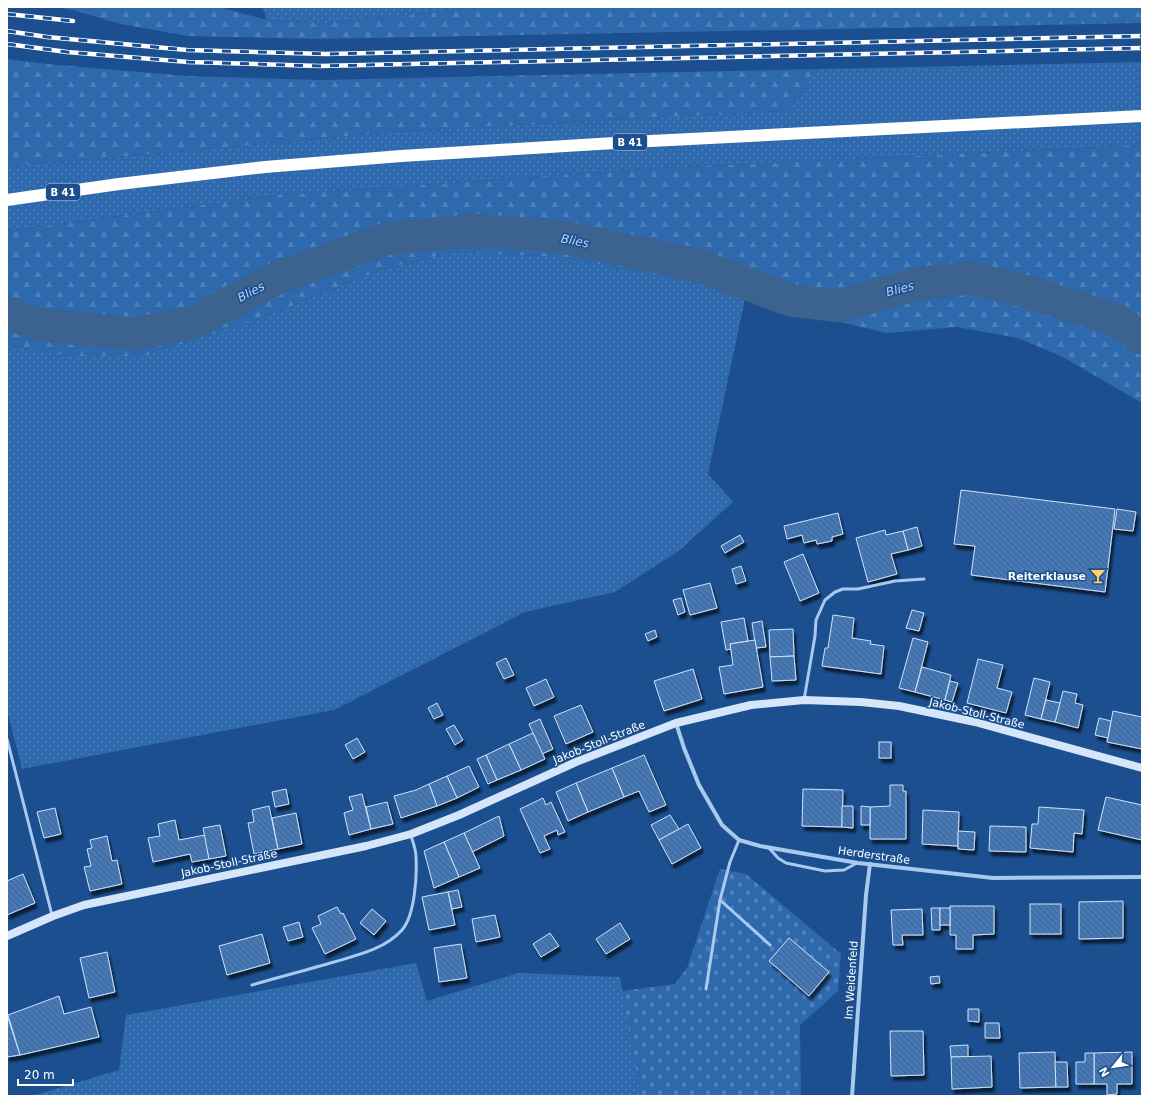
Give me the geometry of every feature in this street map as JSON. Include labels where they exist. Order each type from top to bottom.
[{"type":"highway","name":"B 41","points":[[7,200],[126,183],[265,167],[401,156],[631,142],[1142,116]]},
{"type":"main road","name":"Jakob-Stoll-Straße","points":[[7,936],[52,916],[84,905],[366,846],[411,834],[459,815],[576,762],[676,723],[751,706],[804,700],[861,702],[899,706],[975,722],[1142,768]]},
{"type":"street","name":"Herderstraße","points":[[676,723],[699,785],[722,825],[739,840],[768,847],[858,863],[993,878],[1142,877]]},
{"type":"street","name":"Im Weidenfeld","points":[[852,1096],[866,894],[870,864]]},
{"type":"lane","points":[[804,700],[815,636],[816,620],[825,600],[835,592],[843,589],[858,589],[895,581],[924,579]]},
{"type":"lane","points":[[7,739],[52,916]]},
{"type":"lane","points":[[252,984],[362,954],[389,942],[403,929],[412,910],[416,882],[416,855],[411,834]]},
{"type":"lane","points":[[706,989],[720,900],[730,862],[739,840]]},
{"type":"lane","points":[[768,847],[778,858],[786,863],[825,871],[844,870],[858,863]]},
{"type":"lane","points":[[720,900],[770,945]]},
{"type":"green space","points":[[53,7],[219,7],[267,20],[324,23],[486,7],[1142,7],[1142,23],[321,39],[188,36],[121,24],[73,10]]},
{"type":"green space","points":[[262,7],[486,7],[324,23],[267,20]]},
{"type":"green space","points":[[7,59],[47,64],[187,76],[320,80],[819,69],[794,100],[797,110],[390,132],[7,166]]},
{"type":"green space","points":[[1142,62],[1142,145],[660,168],[279,195],[7,231],[7,166],[390,132],[797,110],[794,100],[819,69]]},
{"type":"green space","points":[[1142,145],[1142,403],[1063,357],[1018,338],[957,327],[886,333],[745,299],[711,285],[560,257],[453,252],[380,270],[259,319],[145,356],[71,356],[7,345],[7,231],[279,195],[660,168]]},
{"type":"green space","points":[[453,252],[560,257],[711,285],[745,299],[708,474],[733,502],[680,550],[615,592],[525,612],[334,710],[22,769],[7,710],[7,345],[71,356],[259,319],[380,270]]},
{"type":"green space","points":[[720,869],[746,874],[841,954],[838,991],[800,1025],[801,1096],[641,1096],[622,991],[675,984],[687,968]]},
{"type":"green space","points":[[416,963],[427,1001],[518,973],[620,977],[641,1096],[32,1096],[119,1070],[126,1015]]},
{"type":"building","points":[[961,490],[1115,509],[1105,592],[971,575],[975,546],[954,544]]},
{"type":"building","points":[[1117,509],[1136,512],[1133,531],[1114,529]]},
{"type":"building","points":[[838,513],[843,534],[832,537],[832,541],[817,544],[816,540],[804,543],[802,535],[787,539],[784,526]]},
{"type":"building","points":[[917,527],[922,546],[908,550],[903,531]]},
{"type":"building","points":[[885,530],[886,535],[903,531],[908,550],[891,554],[897,574],[868,582],[856,538]]},
{"type":"building","points":[[740,535],[744,542],[725,553],[721,546]]},
{"type":"building","points":[[803,554],[819,593],[800,601],[784,562]]},
{"type":"building","points":[[741,566],[746,581],[736,584],[732,569]]},
{"type":"building","points":[[710,583],[717,608],[690,615],[683,590]]},
{"type":"building","points":[[681,598],[685,612],[678,615],[673,600]]},
{"type":"building","points":[[912,610],[924,613],[919,631],[906,628]]},
{"type":"building","points":[[833,615],[854,618],[852,638],[871,641],[870,644],[884,646],[881,674],[822,666],[825,648],[828,648]]},
{"type":"building","points":[[744,618],[748,641],[730,644],[731,649],[726,650],[721,622]]},
{"type":"building","points":[[762,621],[766,647],[756,648],[752,623]]},
{"type":"building","points":[[793,629],[794,656],[770,657],[769,630]]},
{"type":"building","points":[[655,630],[657,637],[648,641],[645,634]]},
{"type":"building","points":[[913,638],[928,642],[915,692],[899,688]]},
{"type":"building","points":[[755,640],[763,687],[724,694],[719,667],[733,665],[730,644]]},
{"type":"building","points":[[794,656],[796,680],[772,681],[770,657]]},
{"type":"building","points":[[506,658],[514,675],[504,679],[496,663]]},
{"type":"building","points":[[978,659],[1003,665],[997,688],[1012,692],[1006,713],[967,703]]},
{"type":"building","points":[[922,667],[951,675],[945,700],[915,692]]},
{"type":"building","points":[[693,669],[702,699],[664,711],[654,681]]},
{"type":"building","points":[[1034,678],[1050,682],[1041,719],[1025,715]]},
{"type":"building","points":[[546,679],[554,697],[534,706],[526,688]]},
{"type":"building","points":[[950,681],[958,683],[952,702],[945,700]]},
{"type":"building","points":[[1063,691],[1077,694],[1075,703],[1083,705],[1078,728],[1055,722]]},
{"type":"building","points":[[1046,700],[1060,703],[1055,722],[1041,719]]},
{"type":"building","points":[[437,703],[443,715],[434,719],[428,708]]},
{"type":"building","points":[[581,705],[593,732],[566,744],[554,716]]},
{"type":"building","points":[[1113,711],[1142,717],[1142,749],[1107,742]]},
{"type":"building","points":[[1099,718],[1111,721],[1108,738],[1095,735]]},
{"type":"building","points":[[540,719],[553,749],[542,754],[529,724]]},
{"type":"building","points":[[454,725],[463,740],[455,745],[446,729]]},
{"type":"building","points":[[533,733],[545,759],[521,770],[509,744]]},
{"type":"building","points":[[357,738],[365,752],[353,759],[345,745]]},
{"type":"building","points":[[879,742],[891,742],[891,758],[879,758]]},
{"type":"building","points":[[509,744],[521,770],[497,780],[486,755]]},
{"type":"building","points":[[486,755],[497,780],[488,784],[477,759]]},
{"type":"building","points":[[644,755],[666,805],[649,812],[639,791],[624,797],[612,768]]},
{"type":"building","points":[[469,766],[479,787],[457,798],[447,776]]},
{"type":"building","points":[[612,768],[624,797],[588,812],[576,783]]},
{"type":"building","points":[[447,776],[457,798],[437,806],[429,784]]},
{"type":"building","points":[[576,783],[588,812],[568,821],[556,792]]},
{"type":"building","points":[[429,784],[437,806],[401,818],[394,796],[416,790]]},
{"type":"building","points":[[890,785],[903,785],[903,791],[906,791],[906,839],[870,839],[870,807],[890,806]]},
{"type":"building","points":[[286,789],[289,804],[275,807],[272,792]]},
{"type":"building","points":[[803,789],[843,790],[842,827],[802,826]]},
{"type":"building","points":[[362,794],[371,829],[349,835],[344,813],[353,810],[349,797]]},
{"type":"building","points":[[1106,797],[1142,805],[1142,840],[1098,830]]},
{"type":"building","points":[[543,798],[546,805],[551,802],[565,832],[558,835],[557,830],[544,836],[550,849],[540,853],[520,809]]},
{"type":"building","points":[[387,802],[393,824],[371,829],[366,807]]},
{"type":"building","points":[[269,806],[278,849],[254,854],[248,823],[254,822],[252,810]]},
{"type":"building","points":[[842,806],[853,806],[853,828],[842,827]]},
{"type":"building","points":[[861,806],[870,807],[870,825],[861,825]]},
{"type":"building","points":[[1039,807],[1084,810],[1082,834],[1074,833],[1073,852],[1030,848],[1032,824],[1038,824]]},
{"type":"building","points":[[55,808],[61,834],[44,838],[37,812]]},
{"type":"building","points":[[923,810],[959,812],[958,846],[922,844]]},
{"type":"building","points":[[296,813],[302,844],[278,849],[272,818]]},
{"type":"building","points":[[670,815],[679,829],[659,840],[651,825]]},
{"type":"building","points":[[499,816],[504,836],[472,852],[464,833]]},
{"type":"building","points":[[175,820],[179,840],[205,835],[209,859],[192,862],[190,854],[153,862],[148,838],[160,836],[158,824]]},
{"type":"building","points":[[688,824],[701,848],[672,864],[659,840]]},
{"type":"building","points":[[220,825],[226,856],[209,859],[203,828]]},
{"type":"building","points":[[990,826],[1026,827],[1026,852],[989,851]]},
{"type":"building","points":[[958,831],[975,832],[974,850],[958,849]]},
{"type":"building","points":[[464,833],[480,868],[459,877],[444,842]]},
{"type":"building","points":[[107,836],[112,861],[117,860],[122,884],[90,891],[84,867],[91,866],[87,849],[92,848],[90,840]]},
{"type":"building","points":[[444,842],[459,877],[434,888],[424,851]]},
{"type":"building","points":[[23,874],[35,903],[7,915],[7,881]]},
{"type":"building","points":[[458,890],[462,907],[452,909],[448,892]]},
{"type":"building","points":[[448,892],[455,925],[429,930],[422,897]]},
{"type":"building","points":[[1123,901],[1123,938],[1079,939],[1079,902]]},
{"type":"building","points":[[1030,904],[1061,904],[1061,934],[1030,934]]},
{"type":"building","points":[[950,906],[994,906],[994,934],[973,935],[973,949],[956,949],[956,935],[950,935]]},
{"type":"building","points":[[337,907],[341,914],[343,913],[356,939],[325,954],[312,928],[321,924],[318,916]]},
{"type":"building","points":[[931,908],[940,908],[940,930],[932,930]]},
{"type":"building","points":[[940,908],[950,908],[950,925],[940,925]]},
{"type":"building","points":[[372,909],[386,921],[374,935],[360,923]]},
{"type":"building","points":[[922,909],[923,935],[902,935],[903,945],[893,945],[891,910]]},
{"type":"building","points":[[495,915],[500,937],[476,942],[472,919]]},
{"type":"building","points":[[299,922],[303,937],[288,941],[283,927]]},
{"type":"building","points":[[620,923],[630,939],[606,954],[596,939]]},
{"type":"building","points":[[550,933],[559,946],[541,957],[533,944]]},
{"type":"building","points":[[262,934],[270,963],[227,975],[219,946]]},
{"type":"building","points":[[789,938],[829,972],[809,996],[769,961]]},
{"type":"building","points":[[461,944],[467,978],[439,982],[434,948]]},
{"type":"building","points":[[107,952],[115,992],[89,998],[80,958]]},
{"type":"building","points":[[939,976],[940,983],[931,984],[930,977]]},
{"type":"building","points":[[59,996],[64,1014],[91,1007],[99,1037],[20,1055],[8,1015]]},
{"type":"building","points":[[968,1009],[979,1009],[979,1022],[968,1021]]},
{"type":"building","points":[[7,1015],[20,1055],[7,1057]]},
{"type":"building","points":[[985,1023],[999,1023],[1000,1038],[985,1038]]},
{"type":"building","points":[[890,1031],[923,1031],[924,1075],[891,1076]]},
{"type":"building","points":[[968,1045],[968,1057],[951,1057],[950,1046]]},
{"type":"building","points":[[1055,1052],[1056,1087],[1020,1088],[1019,1053]]},
{"type":"building","points":[[1132,1052],[1132,1084],[1117,1084],[1117,1094],[1107,1095],[1107,1084],[1094,1084],[1094,1053]]},
{"type":"building","points":[[1085,1053],[1094,1053],[1094,1084],[1076,1084],[1076,1062],[1085,1062]]},
{"type":"building","points":[[991,1056],[992,1087],[952,1089],[951,1057]]},
{"type":"building","points":[[1055,1062],[1067,1062],[1068,1087],[1056,1087]]},
{"type":"waterway","name":"Blies","points":[[7,313],[40,325],[135,334],[192,323],[277,278],[386,239],[475,230],[562,237],[697,265],[790,300],[838,306],[921,283],[971,278],[1028,292],[1119,321],[1142,338]]},
{"type":"railway","points":[[7,14],[73,21]]},
{"type":"railway","points":[[7,31],[47,37],[187,50],[326,54],[1142,36]]},
{"type":"railway","points":[[7,44],[67,52],[188,62],[320,66],[1142,48]]},
{"type":"place","name":"Reiterklause","points":[[1098,576]]}]
